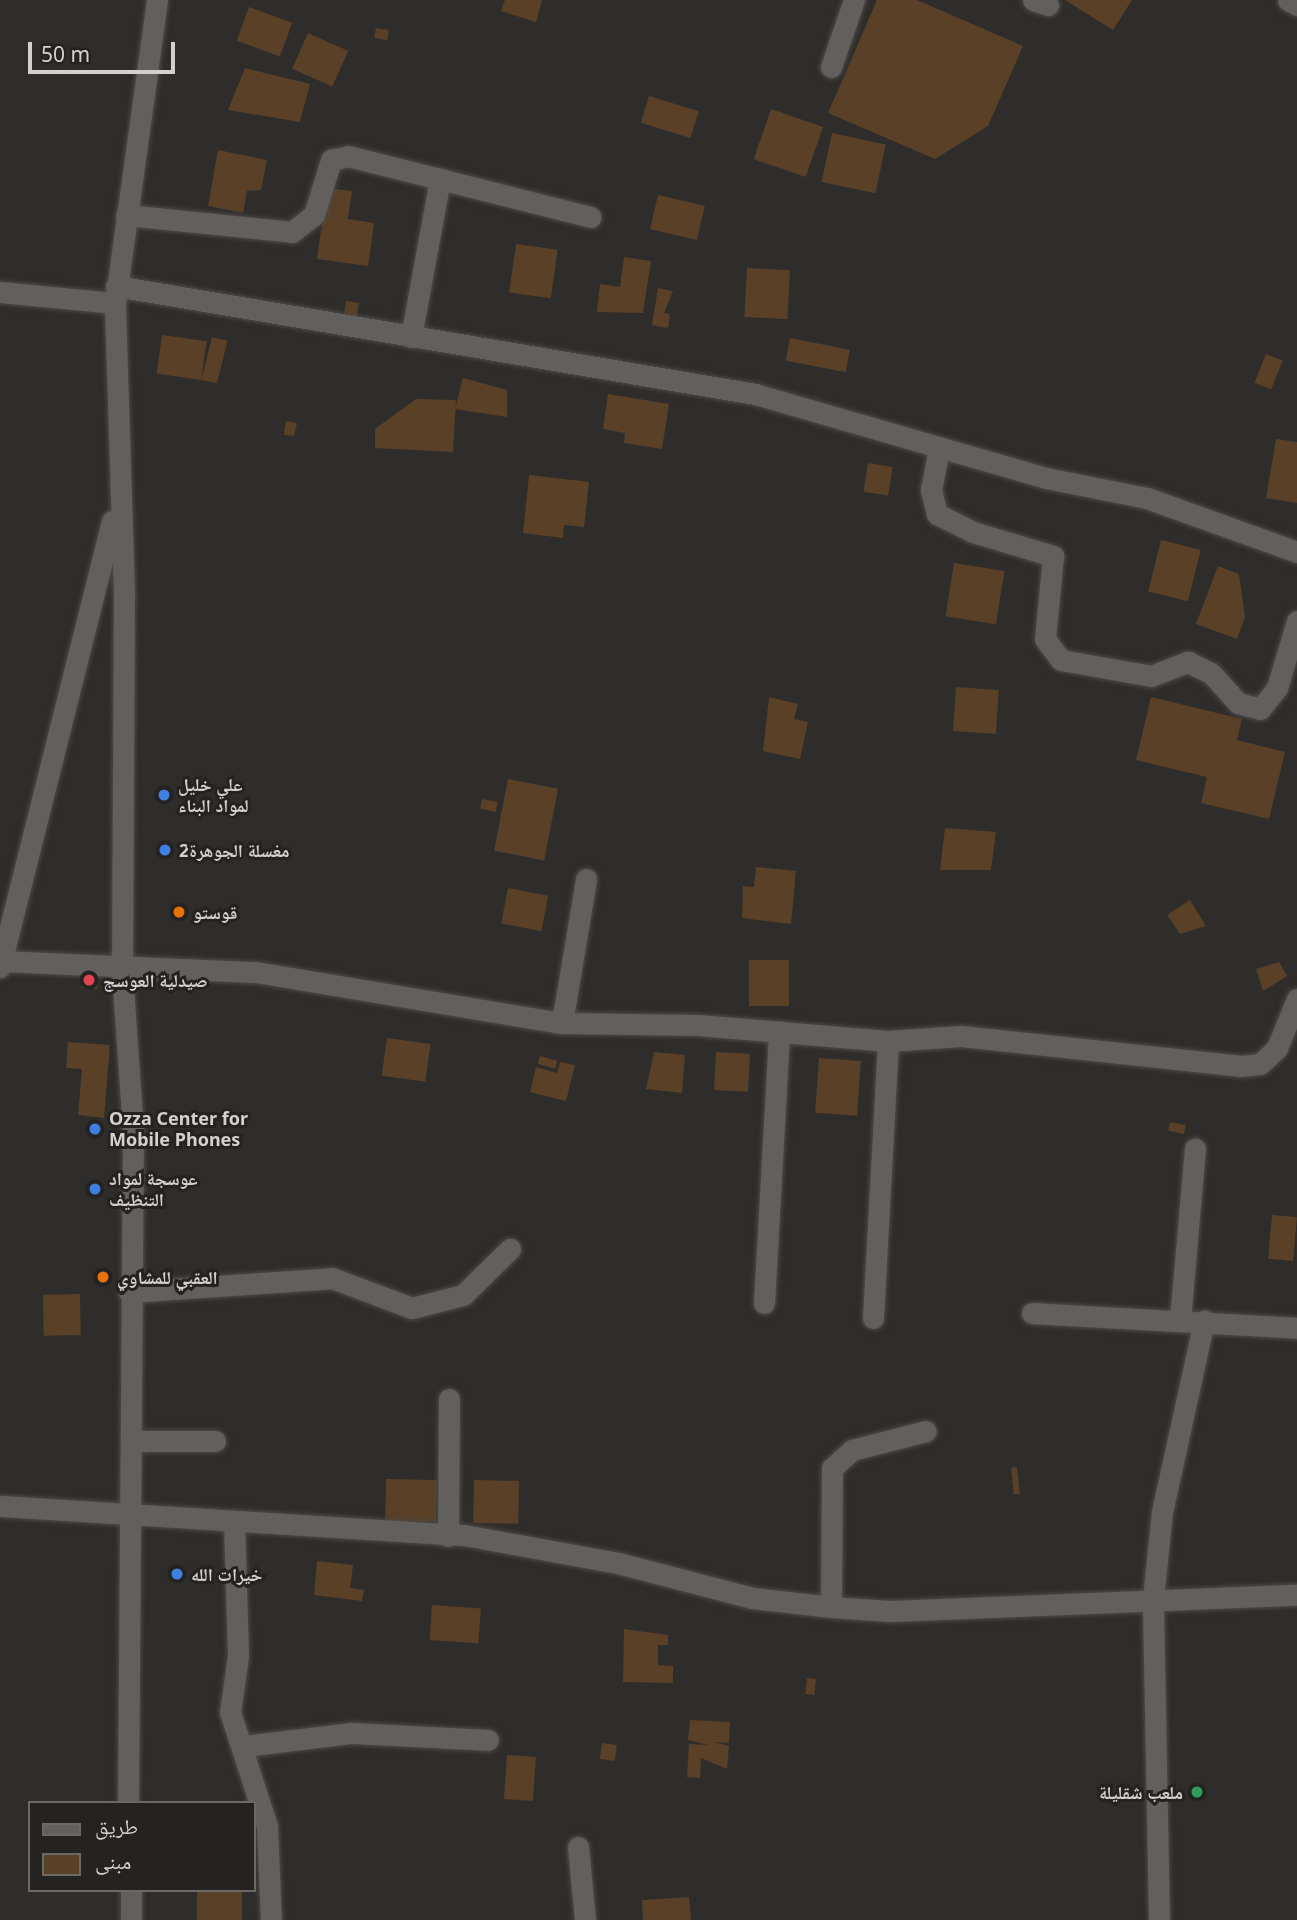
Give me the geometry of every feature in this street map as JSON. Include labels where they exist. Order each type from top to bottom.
[{"type":"street","points":[[128,1801],[128,1514],[131,1441],[129,1292],[133,1130],[122,971],[124,593],[117,502],[116,294],[157,0]]},
{"type":"street","points":[[831,67],[855,0]]},
{"type":"street","points":[[1288,0],[1297,5]]},
{"type":"street","points":[[126,215],[282,234],[306,226],[314,215],[328,166],[338,157],[440,179],[590,217]]},
{"type":"street","points":[[411,337],[440,179]]},
{"type":"street","points":[[0,292],[116,294],[411,337],[755,394],[939,448],[1147,498],[1297,552]]},
{"type":"street","points":[[939,448],[931,490],[937,514],[1053,556],[1045,639],[1061,660],[1151,676],[1188,662],[1211,673],[1238,703],[1260,709],[1278,688],[1297,621]]},
{"type":"street","points":[[117,502],[1,963],[122,971],[256,972],[562,1023],[779,1031],[888,1041],[961,1036],[1241,1066],[1261,1063],[1277,1048],[1297,999]]},
{"type":"street","points":[[562,1023],[586,879]]},
{"type":"street","points":[[764,1303],[779,1031]]},
{"type":"street","points":[[873,1318],[888,1041]]},
{"type":"street","points":[[1180,1320],[1195,1149]]},
{"type":"street","points":[[129,1292],[332,1278],[412,1308],[463,1295],[510,1249]]},
{"type":"street","points":[[1032,1313],[1297,1328]]},
{"type":"street","points":[[1159,1920],[1153,1598],[1162,1512],[1204,1321]]},
{"type":"street","points":[[448,1536],[449,1399]]},
{"type":"street","points":[[831,1607],[832,1468],[852,1450],[926,1431]]},
{"type":"street","points":[[131,1441],[215,1441]]},
{"type":"street","points":[[0,1506],[448,1536],[618,1563],[752,1598],[831,1607],[996,1608],[1153,1598],[1297,1595]]},
{"type":"street","points":[[234,1521],[238,1656],[230,1712],[244,1746],[267,1826],[271,1920]]},
{"type":"street","points":[[244,1746],[352,1733],[488,1740]]},
{"type":"street","points":[[578,1847],[585,1920]]},
{"type":"street","points":[[131,1892],[131,1920]]},
{"type":"building","points":[[505,0],[542,0],[536,22],[501,11]]},
{"type":"building","points":[[877,0],[917,0],[1023,46],[988,126],[935,159],[828,113]]},
{"type":"building","points":[[1065,0],[1132,0],[1113,30]]},
{"type":"building","points":[[249,7],[292,23],[280,57],[237,41]]},
{"type":"building","points":[[376,28],[389,30],[387,40],[374,38]]},
{"type":"building","points":[[308,33],[348,51],[332,87],[292,69]]},
{"type":"building","points":[[245,68],[310,84],[300,122],[228,110]]},
{"type":"building","points":[[649,96],[699,111],[691,138],[641,123]]},
{"type":"building","points":[[771,109],[823,127],[806,177],[754,159]]},
{"type":"building","points":[[832,133],[886,144],[875,193],[822,182]]},
{"type":"building","points":[[218,150],[267,160],[261,190],[247,191],[243,213],[208,206]]},
{"type":"building","points":[[327,188],[352,191],[348,219],[374,223],[368,266],[317,259]]},
{"type":"building","points":[[658,195],[705,206],[697,240],[650,229]]},
{"type":"building","points":[[516,244],[558,250],[551,298],[509,293]]},
{"type":"building","points":[[624,257],[651,261],[643,313],[597,312],[600,284],[620,287]]},
{"type":"building","points":[[747,268],[790,270],[787,319],[744,317]]},
{"type":"building","points":[[658,288],[673,291],[664,313],[670,314],[668,328],[652,325]]},
{"type":"building","points":[[346,301],[359,303],[356,318],[344,316]]},
{"type":"building","points":[[162,335],[207,341],[201,380],[157,374]]},
{"type":"building","points":[[212,337],[228,341],[217,384],[201,380]]},
{"type":"building","points":[[790,338],[850,350],[845,372],[786,361]]},
{"type":"building","points":[[1266,354],[1283,361],[1271,389],[1254,383]]},
{"type":"building","points":[[463,378],[507,390],[507,417],[455,409]]},
{"type":"building","points":[[608,394],[669,404],[662,449],[624,443],[625,433],[603,429]]},
{"type":"building","points":[[416,399],[456,400],[453,452],[375,448],[375,429]]},
{"type":"building","points":[[286,421],[297,423],[294,436],[284,435]]},
{"type":"building","points":[[1276,439],[1297,442],[1297,503],[1266,498]]},
{"type":"building","points":[[868,463],[893,467],[888,496],[863,492]]},
{"type":"building","points":[[529,475],[589,482],[584,527],[564,525],[563,538],[523,533]]},
{"type":"building","points":[[1161,540],[1201,550],[1188,601],[1148,591]]},
{"type":"building","points":[[954,563],[1004,571],[996,624],[946,616]]},
{"type":"building","points":[[1218,566],[1239,574],[1245,617],[1237,639],[1196,624]]},
{"type":"building","points":[[956,687],[999,690],[996,734],[953,731]]},
{"type":"building","points":[[769,697],[798,704],[794,719],[808,722],[800,759],[763,751]]},
{"type":"building","points":[[1151,697],[1242,719],[1237,740],[1285,752],[1269,819],[1201,803],[1207,777],[1136,760]]},
{"type":"building","points":[[508,779],[558,789],[544,860],[494,851]]},
{"type":"building","points":[[482,799],[498,802],[496,812],[480,809]]},
{"type":"building","points":[[945,828],[996,832],[991,870],[940,870]]},
{"type":"building","points":[[756,867],[796,871],[791,924],[742,918],[743,886],[754,887]]},
{"type":"building","points":[[508,888],[548,896],[541,931],[501,923]]},
{"type":"building","points":[[1190,900],[1206,926],[1180,934],[1167,915]]},
{"type":"building","points":[[749,960],[789,960],[789,1006],[749,1006]]},
{"type":"building","points":[[1279,962],[1287,976],[1263,991],[1256,969]]},
{"type":"building","points":[[99,971],[97,989],[81,988],[83,972]]},
{"type":"building","points":[[387,1038],[431,1044],[425,1082],[382,1076]]},
{"type":"building","points":[[68,1042],[110,1045],[104,1118],[78,1115],[82,1069],[66,1068]]},
{"type":"building","points":[[654,1052],[685,1055],[682,1093],[646,1089]]},
{"type":"building","points":[[716,1052],[750,1054],[748,1092],[714,1090]]},
{"type":"building","points":[[540,1056],[557,1061],[555,1069],[538,1064]]},
{"type":"building","points":[[819,1058],[861,1061],[857,1116],[815,1113]]},
{"type":"building","points":[[560,1062],[575,1065],[566,1101],[530,1092],[536,1067],[557,1073]]},
{"type":"building","points":[[1170,1122],[1186,1125],[1184,1134],[1168,1131]]},
{"type":"building","points":[[1272,1215],[1297,1217],[1293,1261],[1268,1259]]},
{"type":"building","points":[[80,1294],[81,1335],[44,1336],[43,1295]]},
{"type":"building","points":[[1017,1467],[1020,1494],[1014,1494],[1011,1468]]},
{"type":"building","points":[[386,1479],[437,1480],[436,1522],[385,1521]]},
{"type":"building","points":[[474,1480],[519,1481],[518,1524],[473,1523]]},
{"type":"building","points":[[317,1561],[353,1565],[350,1588],[364,1590],[362,1601],[314,1595]]},
{"type":"building","points":[[432,1605],[481,1608],[478,1643],[430,1640]]},
{"type":"building","points":[[624,1629],[668,1635],[668,1645],[658,1645],[658,1665],[673,1666],[673,1683],[623,1682]]},
{"type":"building","points":[[807,1678],[816,1679],[814,1695],[805,1694]]},
{"type":"building","points":[[690,1720],[730,1722],[729,1743],[714,1742],[729,1746],[727,1769],[701,1758],[700,1778],[687,1777],[689,1744],[708,1745],[688,1740]]},
{"type":"building","points":[[602,1743],[617,1745],[615,1761],[600,1759]]},
{"type":"building","points":[[507,1755],[536,1757],[533,1801],[504,1799]]},
{"type":"building","points":[[197,1892],[242,1892],[242,1920],[197,1920]]},
{"type":"building","points":[[689,1897],[691,1920],[643,1920],[642,1900]]},
{"type":"place","name":"علي خليل لمواد البناء","points":[[164,795]]},
{"type":"place","name":"مغسلة الجوهرة2","points":[[165,850]]},
{"type":"place","name":"قوستو","points":[[179,912]]},
{"type":"place","name":"صيدلية العوسج","points":[[89,980]]},
{"type":"place","name":"Ozza Center for Mobile Phones","points":[[95,1129]]},
{"type":"place","name":"عوسجة لمواد التنظيف","points":[[95,1189]]},
{"type":"place","name":"العقبي للمشاوي","points":[[103,1277]]},
{"type":"place","name":"خيرات الله","points":[[177,1574]]},
{"type":"place","name":"ملعب شقليلة","points":[[1197,1792]]}]
